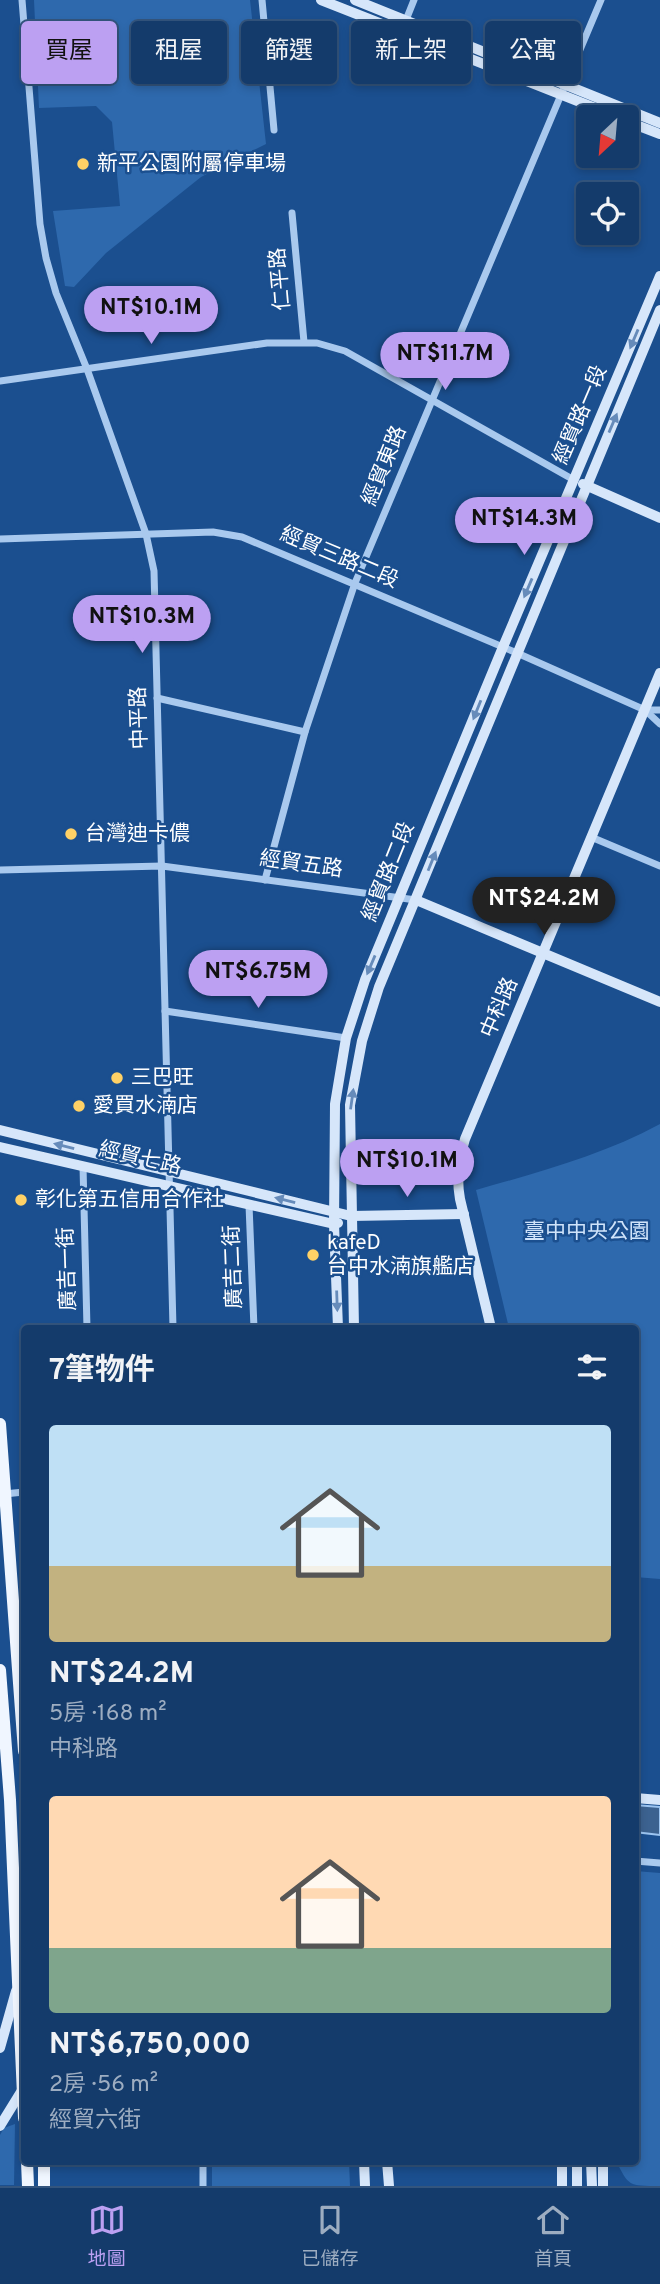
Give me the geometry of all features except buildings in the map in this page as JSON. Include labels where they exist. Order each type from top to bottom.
[{"type":"main road","points":[[0,1424],[2,1494],[21,1716]]},
{"type":"main road","points":[[0,1670],[10,1800],[21,2034]]},
{"type":"main road","points":[[27,2165],[28,2186]]},
{"type":"main road","points":[[44,2165],[44,2185]]},
{"type":"street","name":"中平路","points":[[22,0],[40,224],[46,258],[55,293],[87,369],[146,534],[154,571],[173,1325]]},
{"type":"street","points":[[262,0],[274,130]]},
{"type":"street","points":[[321,0],[660,123]]},
{"type":"street","points":[[355,0],[406,20],[594,105]]},
{"type":"street","points":[[406,20],[414,0]]},
{"type":"street","name":"經貿東路","points":[[265,880],[305,732],[355,583],[601,0]]},
{"type":"street","points":[[639,126],[660,134]]},
{"type":"street","name":"仁平路","points":[[292,214],[304,342]]},
{"type":"street","name":"經貿路一段","points":[[503,647],[660,276]]},
{"type":"street","name":"經貿路一段","points":[[517,653],[660,310]]},
{"type":"street","points":[[0,381],[267,343],[304,342],[345,351],[574,480],[660,518]]},
{"type":"street","name":"經貿三路二段","points":[[0,539],[213,532],[242,537],[355,583],[645,710],[660,724]]},
{"type":"street","name":"經貿路二段","points":[[338,1325],[334,1224],[335,1104],[346,1038],[365,980],[503,647]]},
{"type":"street","name":"經貿路二段","points":[[354,1325],[350,1105],[362,1041],[379,987],[517,653]]},
{"type":"street","name":"中科路","points":[[490,1325],[456,1178],[466,1139],[660,673]]},
{"type":"street","points":[[157,698],[305,732]]},
{"type":"street","name":"經貿三路二段","points":[[645,710],[660,710]]},
{"type":"street","points":[[592,837],[660,866]]},
{"type":"street","name":"經貿五路","points":[[0,870],[162,866],[416,900],[660,1002]]},
{"type":"street","points":[[165,1011],[346,1038]]},
{"type":"street","name":"經貿七路","points":[[0,1130],[351,1216],[464,1214]]},
{"type":"street","name":"經貿七路","points":[[0,1147],[334,1224],[351,1216]]},
{"type":"street","name":"廣吉一街","points":[[83,1166],[87,1325]]},
{"type":"street","name":"廣吉二街","points":[[249,1205],[254,1325]]},
{"type":"street","points":[[2,1494],[21,1492]]},
{"type":"street","points":[[6,1755],[21,1752]]},
{"type":"street","points":[[639,1798],[660,1800]]},
{"type":"street","points":[[639,1861],[660,1863]]},
{"type":"street","points":[[0,2048],[18,1981]]},
{"type":"street","points":[[0,2126],[21,2093]]},
{"type":"street","points":[[203,2165],[203,2186]]},
{"type":"street","points":[[364,2165],[365,2186]]},
{"type":"street","points":[[387,2165],[389,2186]]},
{"type":"street","points":[[562,2165],[562,2186]]},
{"type":"street","points":[[577,2165],[577,2186]]},
{"type":"street","points":[[591,2165],[592,2186]]},
{"type":"street","points":[[603,2165],[603,2186]]},
{"type":"green space","points":[[34,0],[250,0],[252,21],[241,21],[241,84],[259,84],[266,144],[201,177],[106,253],[74,287],[65,286],[53,211],[120,206],[112,122],[96,106],[39,108],[38,84],[117,84],[117,21],[35,21]]},
{"type":"green space","name":"臺中中央公園","points":[[660,1124],[660,1579],[639,1577],[639,1325],[508,1325],[476,1190],[593,1154]]},
{"type":"green space","points":[[639,1871],[660,1873],[660,2186],[635,2185],[618,2165],[639,2165]]},
{"type":"green space","points":[[15,2124],[14,2185],[0,2185],[0,2135],[4,2128]]},
{"type":"green space","points":[[212,2165],[349,2165],[350,2186],[212,2186]]},
{"type":"shaded area","points":[[639,1805],[660,1807],[660,1835],[639,1832]]},
{"type":"pier","points":[[21,1763],[21,1795],[0,1794],[0,1765]]},
{"type":"place","name":"新平公園附屬停車場","points":[[83,164]]},
{"type":"place","name":"台灣迪卡儂","points":[[71,834]]},
{"type":"place","name":"三巴旺","points":[[117,1078]]},
{"type":"place","name":"愛買水湳店","points":[[79,1106]]},
{"type":"place","name":"彰化第五信用合作社","points":[[21,1200]]},
{"type":"place","name":"kafeD 台中水湳旗艦店","points":[[313,1255]]}]
